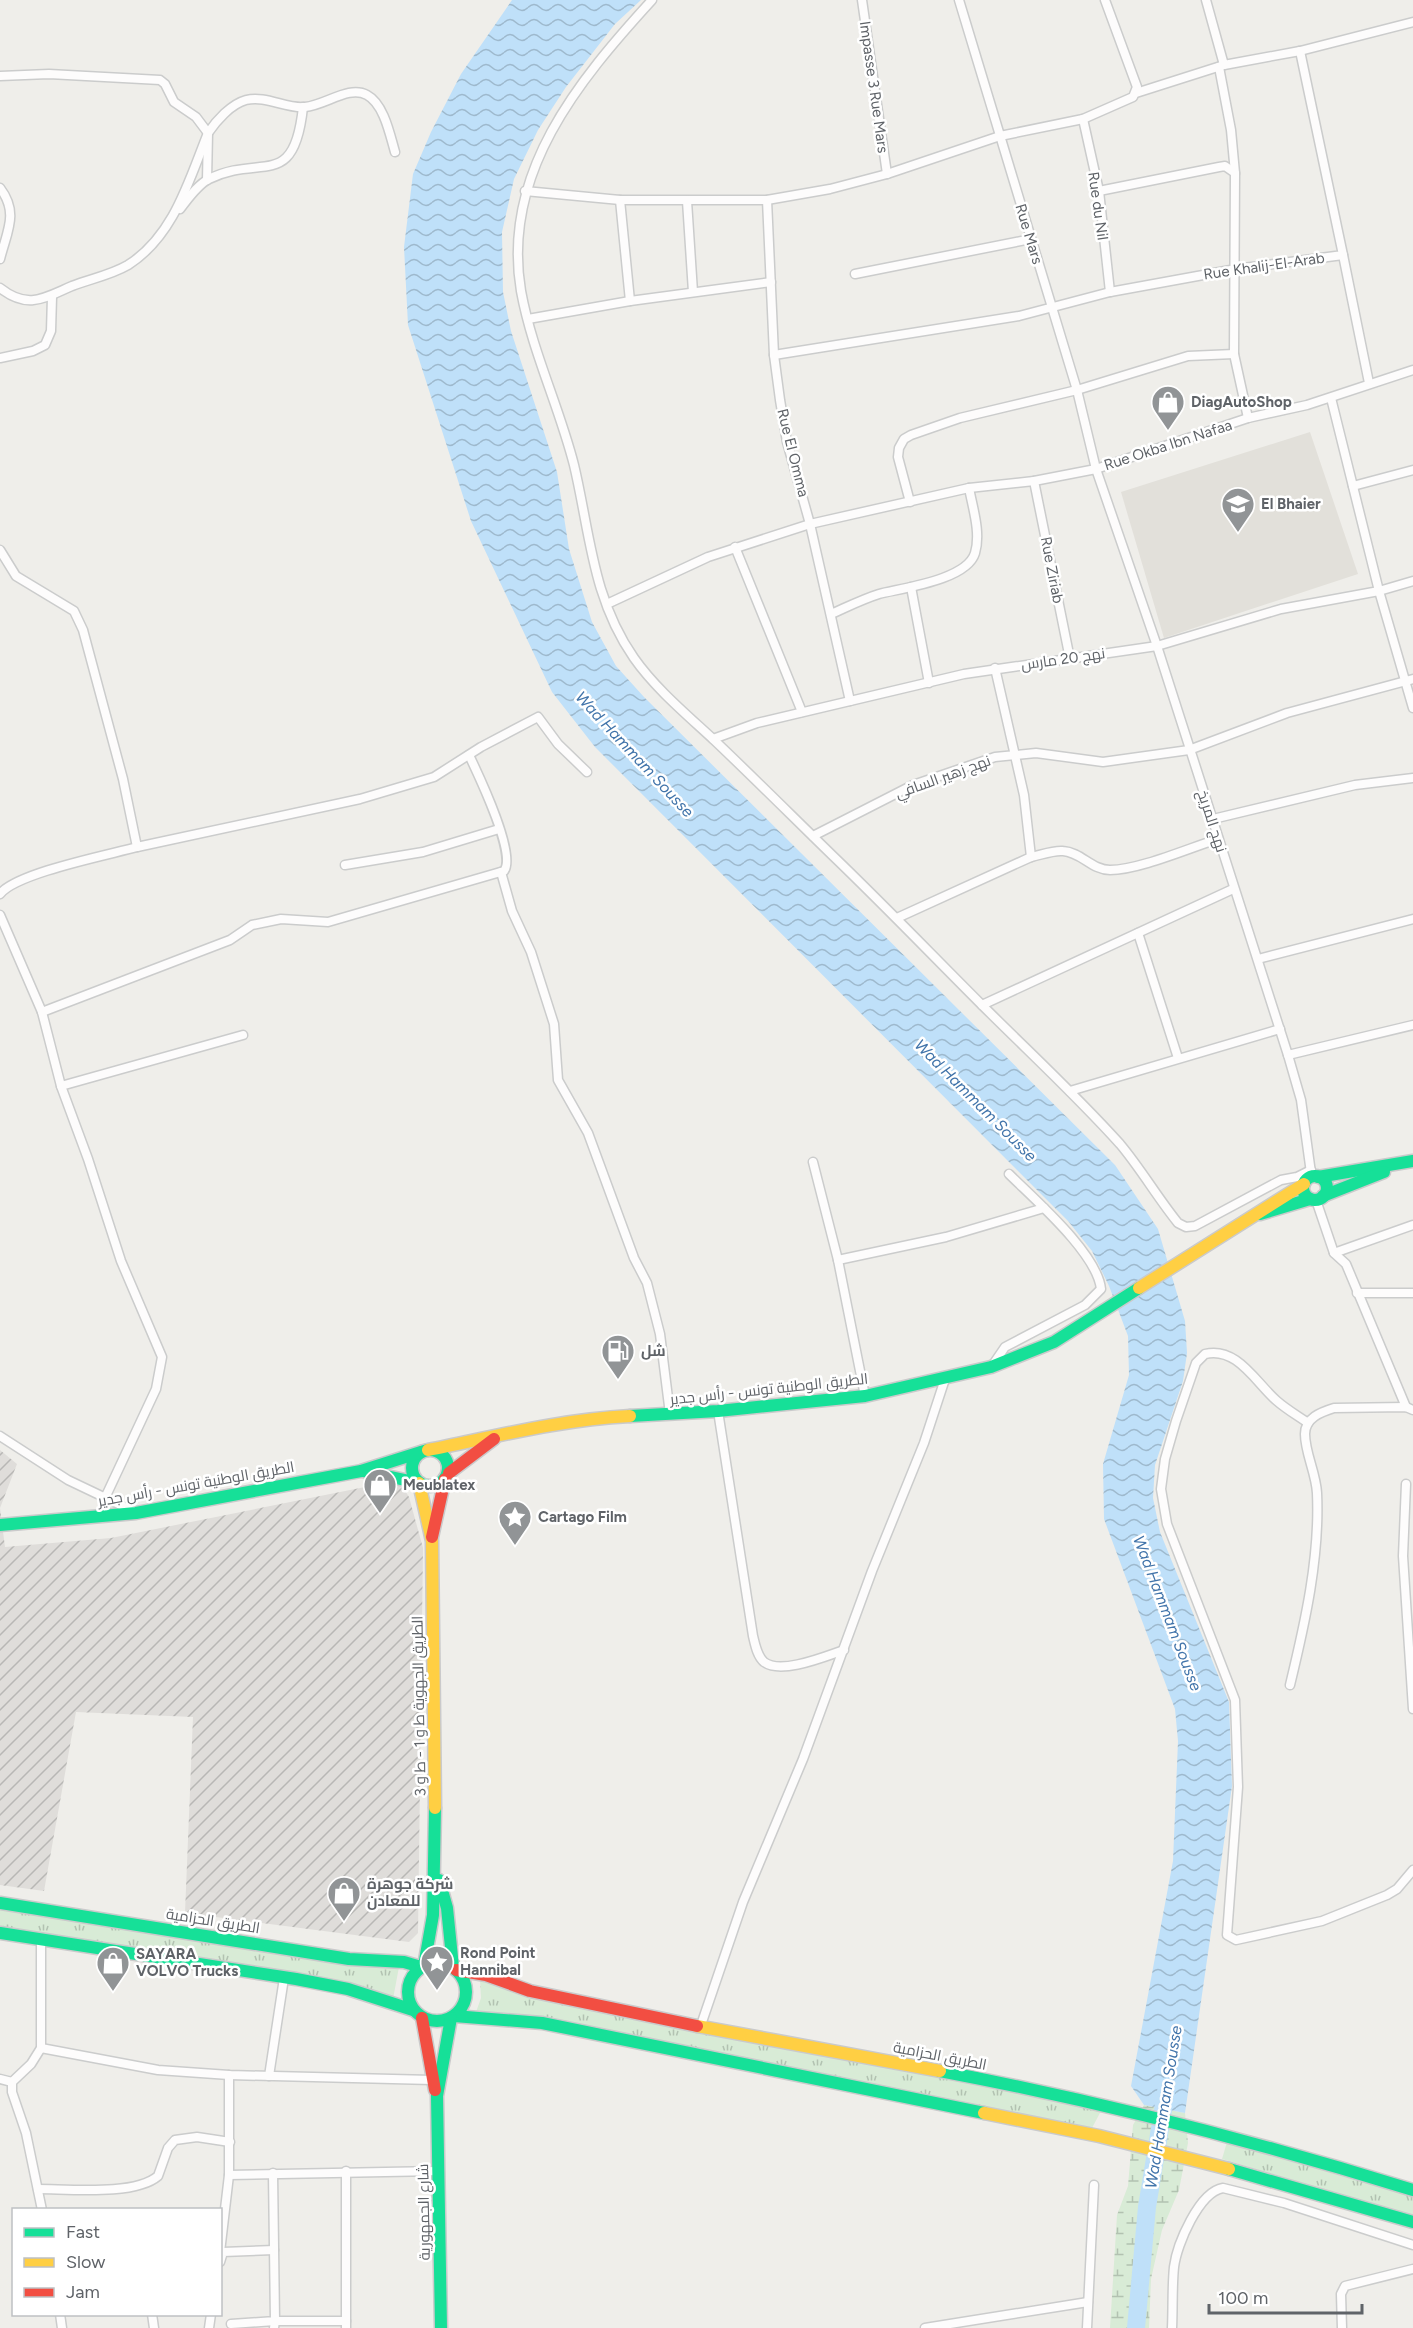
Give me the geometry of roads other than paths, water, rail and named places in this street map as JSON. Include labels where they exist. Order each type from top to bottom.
[{"type":"main road","name":"الطريق الوطنية تونس - رأس جدير","points":[[1249,1217],[1316,1198],[1413,1161]]},
{"type":"main road","name":"الطريق الوطنية تونس - رأس جدير","points":[[0,1525],[136,1513],[361,1470],[424,1451],[501,1435],[523,1428],[577,1419],[718,1411],[865,1396],[992,1367],[1054,1342],[1311,1177],[1396,1166]]},
{"type":"main road","points":[[1311,1177],[1326,1184],[1316,1198],[1305,1194],[1311,1177]]},
{"type":"main road","name":"الطريق الوطنية تونس - رأس جدير","points":[[447,1476],[501,1435]]},
{"type":"main road","points":[[435,1450],[446,1459],[447,1476],[435,1486],[419,1483],[412,1471],[412,1464],[424,1451],[435,1450]]},
{"type":"main road","name":"الطريق الوطنية تونس - رأس جدير","points":[[361,1470],[419,1483]]},
{"type":"main road","name":"الطريق الجهوية ط و 1 - ط و 3","points":[[432,1541],[447,1476]]},
{"type":"main road","name":"الطريق الجهوية ط و 1 - ط و 3","points":[[419,1483],[432,1541],[436,1871],[434,1915],[423,1966]]},
{"type":"main road","name":"الطريق الجهوية ط و 1 - ط و 3","points":[[436,1871],[447,1908],[455,1968]]},
{"type":"main road","name":"الطريق الحزامية","points":[[0,1903],[349,1959],[404,1962],[423,1966],[435,1962],[574,2001],[966,2076],[1104,2106],[1297,2154],[1413,2190]]},
{"type":"main road","points":[[0,1933],[348,1989],[436,2022],[453,2017],[542,2023],[1099,2136],[1298,2187],[1413,2222]]},
{"type":"main road","points":[[418,2014],[408,1988],[410,1980],[423,1966]]},
{"type":"main road","points":[[453,2017],[462,2007],[466,1992],[465,1983],[455,1968]]},
{"type":"main road","name":"شارع الجمهورية","points":[[418,2014],[437,2096]]},
{"type":"main road","name":"شارع الجمهورية","points":[[441,2328],[437,2096],[453,2017]]},
{"type":"street","points":[[652,0],[609,47],[580,86],[544,143],[525,191],[517,248],[521,291],[573,464],[589,551],[619,633],[636,660],[713,739],[1070,1091],[1146,1176],[1178,1223],[1186,1227],[1195,1226],[1281,1180],[1311,1177]]},
{"type":"street","name":"Impasse 3 Rue Mars","points":[[862,0],[887,174]]},
{"type":"street","name":"Rue Mars","points":[[959,0],[1077,390],[1096,469]]},
{"type":"street","points":[[1105,0],[1137,87],[1136,93]]},
{"type":"street","points":[[1206,0],[1221,66],[1231,130],[1235,172],[1234,354],[1248,418]]},
{"type":"street","points":[[525,191],[620,200],[687,201],[768,200],[831,189],[887,174],[1000,136],[1083,119],[1133,97],[1136,93],[1221,66],[1300,51],[1413,22]]},
{"type":"street","name":"Rue Khalij-El-Arab","points":[[774,355],[1053,309],[1110,292],[1236,269],[1343,255],[1300,51]]},
{"type":"street","points":[[0,76],[49,74],[160,80],[165,84],[174,102],[196,117],[208,133],[207,180]]},
{"type":"street","points":[[173,216],[208,133],[216,122],[244,100],[259,99],[303,107],[330,102],[346,93],[356,91],[366,94],[373,99],[384,119],[395,152]]},
{"type":"street","points":[[0,288],[16,298],[31,301],[52,297],[129,264],[153,243],[173,216],[207,180],[225,173],[268,168],[281,162],[297,142],[303,107]]},
{"type":"street","name":"Rue du Nil","points":[[1083,119],[1099,192],[1110,292]]},
{"type":"street","points":[[1099,192],[1219,166],[1225,166],[1235,172]]},
{"type":"street","points":[[0,188],[9,199],[12,216],[0,259]]},
{"type":"street","points":[[620,200],[630,301]]},
{"type":"street","name":"Rue El Omma","points":[[768,200],[774,355],[787,442],[810,524],[850,701]]},
{"type":"street","points":[[687,201],[693,292]]},
{"type":"street","points":[[855,274],[1030,238]]},
{"type":"street","points":[[1343,255],[1369,383]]},
{"type":"street","points":[[528,320],[630,301],[771,282]]},
{"type":"street","points":[[0,358],[33,351],[45,345],[51,331],[52,297]]},
{"type":"street","points":[[910,502],[898,457],[899,448],[904,439],[960,418],[1077,390],[1188,356],[1234,354]]},
{"type":"street","name":"Rue Okba Ibn Nafaa","points":[[607,604],[683,567],[735,547],[810,524],[969,488],[1034,481],[1096,469],[1248,418],[1331,398],[1369,383],[1413,370]]},
{"type":"street","points":[[1331,398],[1379,591],[1409,680],[1413,708]]},
{"type":"street","name":"نهج المريخ","points":[[1096,469],[1157,646],[1288,1055],[1301,1100],[1311,1177]]},
{"type":"street","points":[[1353,486],[1413,470]]},
{"type":"street","name":"Rue Ziriab","points":[[1034,481],[1070,660]]},
{"type":"street","points":[[831,614],[877,594],[944,577],[971,560],[977,540],[969,488]]},
{"type":"street","points":[[735,547],[802,712]]},
{"type":"street","points":[[0,550],[16,576],[67,606],[74,611],[79,620],[106,710],[137,847]]},
{"type":"street","name":"نهج 20 مارس","points":[[713,739],[757,723],[995,668],[1070,660],[1157,646],[1281,609],[1379,591],[1413,581]]},
{"type":"street","points":[[911,587],[929,683]]},
{"type":"street","points":[[995,668],[1024,795],[1031,857]]},
{"type":"street","name":"نهج زهير السافي","points":[[813,836],[913,785],[984,760],[1036,753],[1103,762],[1189,750],[1287,712],[1409,680]]},
{"type":"street","points":[[0,894],[9,885],[20,881],[137,847],[360,799],[434,777],[538,717],[558,744],[587,772]]},
{"type":"street","points":[[42,1012],[231,940],[252,925],[281,918],[328,922],[501,872],[507,865],[495,811],[470,755]]},
{"type":"street","points":[[1212,819],[1355,785],[1413,778]]},
{"type":"street","points":[[345,865],[423,852],[499,829]]},
{"type":"street","points":[[897,918],[1031,857],[1061,850],[1071,852],[1100,869],[1111,870],[1128,868],[1218,839]]},
{"type":"street","points":[[501,872],[512,911],[531,952],[554,1024],[558,1080],[588,1133],[634,1258],[648,1283],[660,1335],[670,1414]]},
{"type":"street","points":[[982,1005],[1233,889]]},
{"type":"street","points":[[0,915],[42,1012],[60,1086],[88,1159],[121,1261],[162,1357],[156,1389],[105,1498]]},
{"type":"street","points":[[1258,959],[1413,919]]},
{"type":"street","points":[[1138,933],[1178,1058]]},
{"type":"street","points":[[1288,1055],[1413,1025]]},
{"type":"street","points":[[1070,1091],[1280,1029]]},
{"type":"street","points":[[60,1086],[243,1035]]},
{"type":"street","points":[[813,1162],[838,1260],[865,1396]]},
{"type":"street","points":[[992,1367],[1005,1347],[1084,1305],[1101,1289],[1085,1257],[1062,1226],[1009,1174]]},
{"type":"street","points":[[1290,1685],[1306,1620],[1315,1544],[1317,1491],[1305,1433],[1308,1423],[1323,1411],[1334,1408],[1410,1409],[1346,1264],[1334,1253],[1316,1198]]},
{"type":"street","points":[[838,1260],[946,1237],[1044,1208]]},
{"type":"street","points":[[1334,1253],[1413,1225]]},
{"type":"street","points":[[1357,1293],[1413,1293]]},
{"type":"street","points":[[1308,1423],[1277,1401],[1246,1368],[1218,1353],[1205,1354],[1196,1364],[1176,1421],[1162,1476],[1161,1489],[1167,1524],[1235,1700],[1238,1787],[1227,1935],[1236,1940],[1322,1921],[1387,1895],[1397,1889],[1413,1870]]},
{"type":"street","points":[[701,2025],[743,1902],[803,1759],[872,1571],[924,1443],[945,1379]]},
{"type":"street","points":[[718,1411],[753,1636],[759,1656],[773,1666],[787,1666],[844,1650]]},
{"type":"street","points":[[0,1436],[68,1480],[136,1513]]},
{"type":"street","points":[[1406,1484],[1403,1556],[1410,1599],[1413,1709]]},
{"type":"street","points":[[41,1940],[41,2048],[12,2082],[12,2092],[26,2133],[42,2208]]},
{"type":"street","points":[[269,2076],[284,1978]]},
{"type":"street","points":[[41,2048],[158,2070],[230,2075],[432,2080]]},
{"type":"street","points":[[230,2075],[229,2175],[222,2252],[274,2250]]},
{"type":"street","points":[[0,2079],[12,2082]]},
{"type":"street","points":[[38,2189],[116,2189],[140,2184],[158,2176],[168,2148],[176,2139],[197,2137],[230,2142]]},
{"type":"street","points":[[229,2175],[346,2170],[438,2171]]},
{"type":"street","points":[[231,2324],[346,2325],[346,2170]]},
{"type":"street","points":[[273,2173],[275,2325]]},
{"type":"street","points":[[1087,2328],[1094,2185]]},
{"type":"street","points":[[1172,2328],[1174,2265],[1197,2208],[1214,2189],[1223,2188],[1274,2201],[1413,2245]]},
{"type":"street","points":[[1342,2328],[1341,2294],[1346,2286],[1413,2269]]},
{"type":"street","points":[[925,2328],[1089,2302]]},
{"type":"water","points":[[512,0],[641,0],[615,24],[566,87],[538,130],[514,179],[502,232],[503,292],[511,331],[557,472],[569,549],[592,622],[616,666],[644,697],[1115,1165],[1158,1229],[1185,1321],[1187,1353],[1183,1381],[1155,1465],[1153,1498],[1160,1532],[1229,1702],[1232,1786],[1185,2113],[1144,2105],[1131,2086],[1173,1861],[1178,1741],[1175,1709],[1104,1519],[1103,1464],[1129,1375],[1128,1336],[1109,1286],[1092,1251],[1068,1221],[595,747],[552,692],[471,521],[408,325],[404,247],[413,174],[431,132],[461,74]]},
{"type":"waterway","name":"Wad Hammam Sousse","points":[[1136,2328],[1147,2207],[1167,2086]]},
{"type":"place","name":"DiagAutoShop","points":[[1168,431]]},
{"type":"place","name":"El Bhaier","points":[[1238,533]]},
{"type":"place","name":"شل","points":[[618,1380]]},
{"type":"place","name":"Meublatex","points":[[380,1514]]},
{"type":"place","name":"Cartago Film","points":[[515,1546]]},
{"type":"place","name":"شركة جوهرة للمعادن","points":[[344,1922]]},
{"type":"place","name":"Rond Point Hannibal","points":[[437,1991]]},
{"type":"place","name":"SAYARA VOLVO Trucks","points":[[113,1992]]}]
